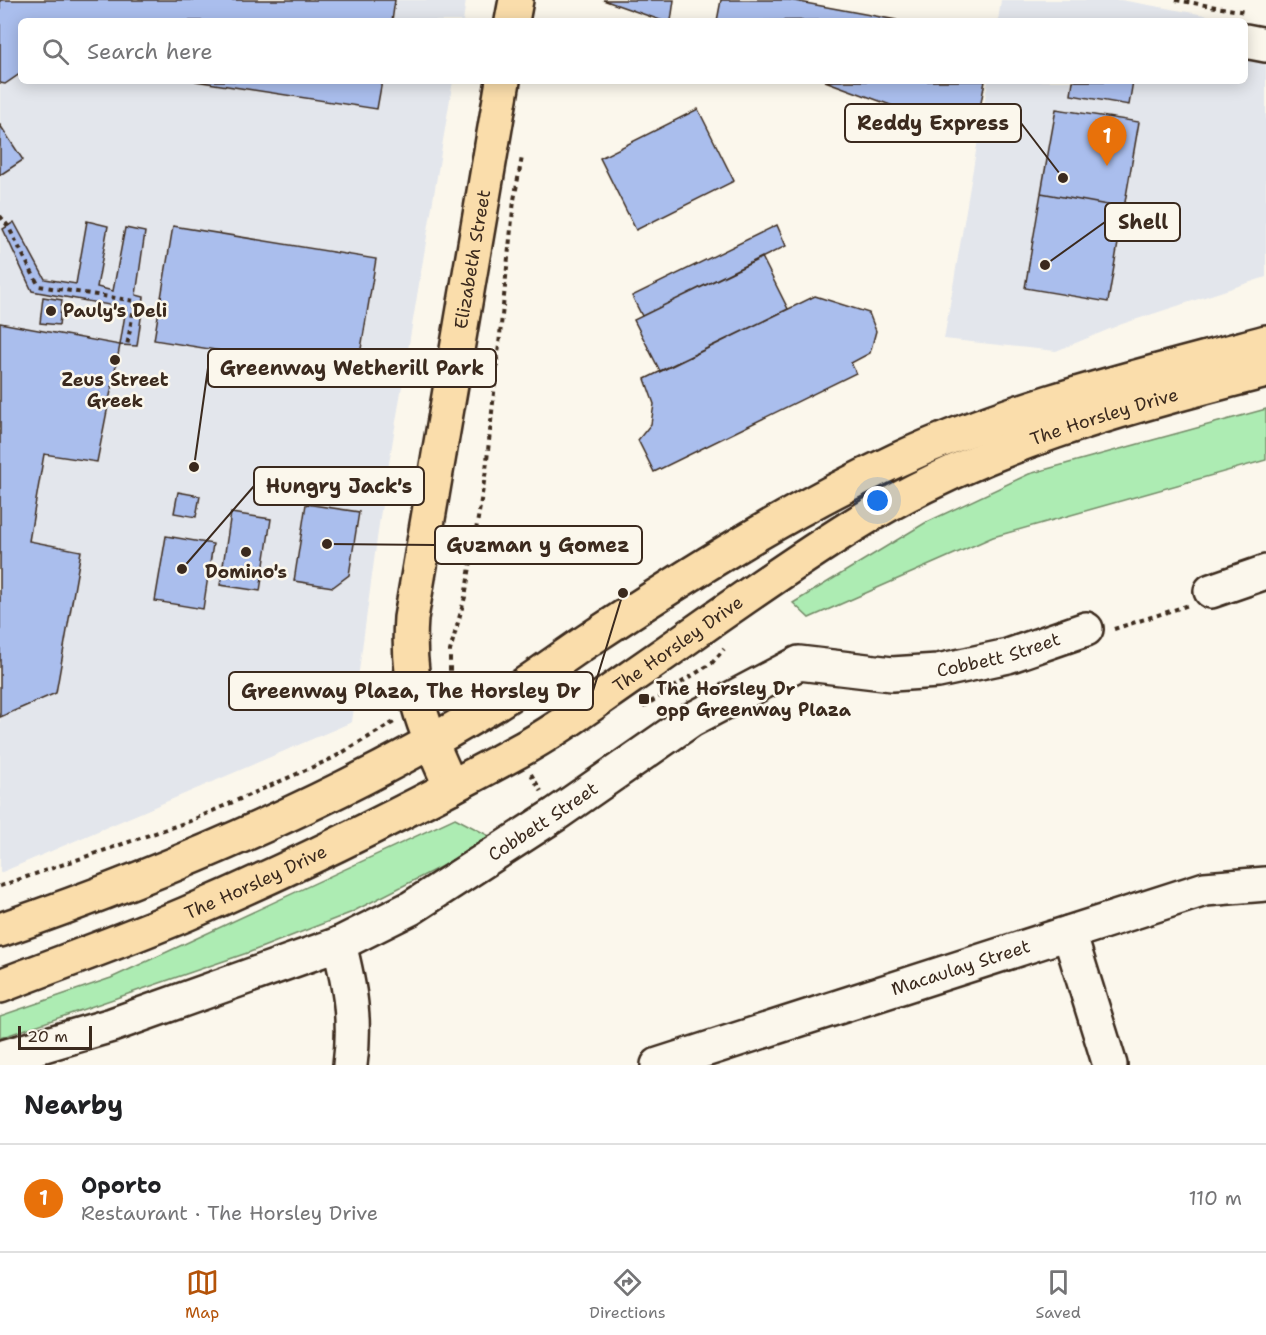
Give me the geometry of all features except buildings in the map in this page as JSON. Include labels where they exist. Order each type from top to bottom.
[{"type":"main road","points":[[513,18],[516,0]]},
{"type":"main road","name":"Elizabeth Street","points":[[451,787],[430,742],[415,700],[410,671],[411,618],[502,84]]},
{"type":"main road","name":"The Horsley Drive","points":[[0,930],[81,902],[198,855],[370,774],[491,707],[695,571],[783,518],[895,461],[960,433],[1051,400],[1266,342]]},
{"type":"main road","name":"The Horsley Drive","points":[[0,986],[196,909],[352,838],[527,746],[794,564],[856,524],[909,494],[1011,447],[1113,412],[1266,371]]},
{"type":"street","points":[[1253,29],[1266,45]]},
{"type":"street","points":[[1211,591],[1266,572]]},
{"type":"street","name":"Cobbett Street","points":[[0,1058],[112,1025],[339,944],[411,908],[556,814],[691,720],[799,663],[892,674],[938,671],[1008,656],[1086,629]]},
{"type":"street","name":"Macaulay Street","points":[[658,1065],[1204,889],[1266,884]]},
{"type":"street","points":[[1069,933],[1110,1065]]},
{"type":"street","points":[[339,944],[351,994],[354,1034],[350,1065]]},
{"type":"path","points":[[1176,0],[1224,18]]},
{"type":"path","points":[[481,688],[460,683],[450,674],[449,661],[465,597],[486,470],[516,188]]},
{"type":"path","points":[[0,216],[8,226],[39,286],[135,301],[127,346]]},
{"type":"path","points":[[1086,629],[1118,629],[1183,608],[1211,591]]},
{"type":"path","points":[[634,712],[712,663],[727,646]]},
{"type":"path","points":[[0,886],[190,821],[333,758],[368,736]]},
{"type":"path","points":[[529,772],[538,768]]},
{"type":"shaded area","points":[[0,0],[466,0],[463,18],[18,18],[18,84],[452,84],[380,517],[352,722],[0,873]]},
{"type":"shaded area","points":[[1001,0],[1121,0],[1221,18],[998,18]]},
{"type":"shaded area","points":[[1248,23],[1266,26],[1266,277],[1122,324],[1056,351],[944,339],[987,84],[1248,84]]},
{"type":"green space","points":[[1266,409],[1266,460],[993,537],[809,618],[793,603],[925,523],[1029,474]]},
{"type":"green space","points":[[455,818],[495,839],[350,913],[250,952],[0,1038],[0,1016],[111,978]]},
{"type":"place","name":"Oporto","points":[[1107,166]]},
{"type":"place","name":"Reddy Express","points":[[1063,178]]},
{"type":"place","name":"Shell","points":[[1045,265]]},
{"type":"place","name":"Pauly's Deli","points":[[51,311]]},
{"type":"place","name":"Zeus Street Greek","points":[[115,360]]},
{"type":"place","name":"Greenway Wetherill Park","points":[[194,467]]},
{"type":"place","name":"Guzman y Gomez","points":[[327,544]]},
{"type":"place","name":"Domino's","points":[[246,552]]},
{"type":"place","name":"Hungry Jack's","points":[[182,569]]},
{"type":"place","name":"Greenway Plaza, The Horsley Dr","points":[[623,593]]},
{"type":"place","name":"The Horsley Dr opp Greenway Plaza","points":[[644,699]]}]
